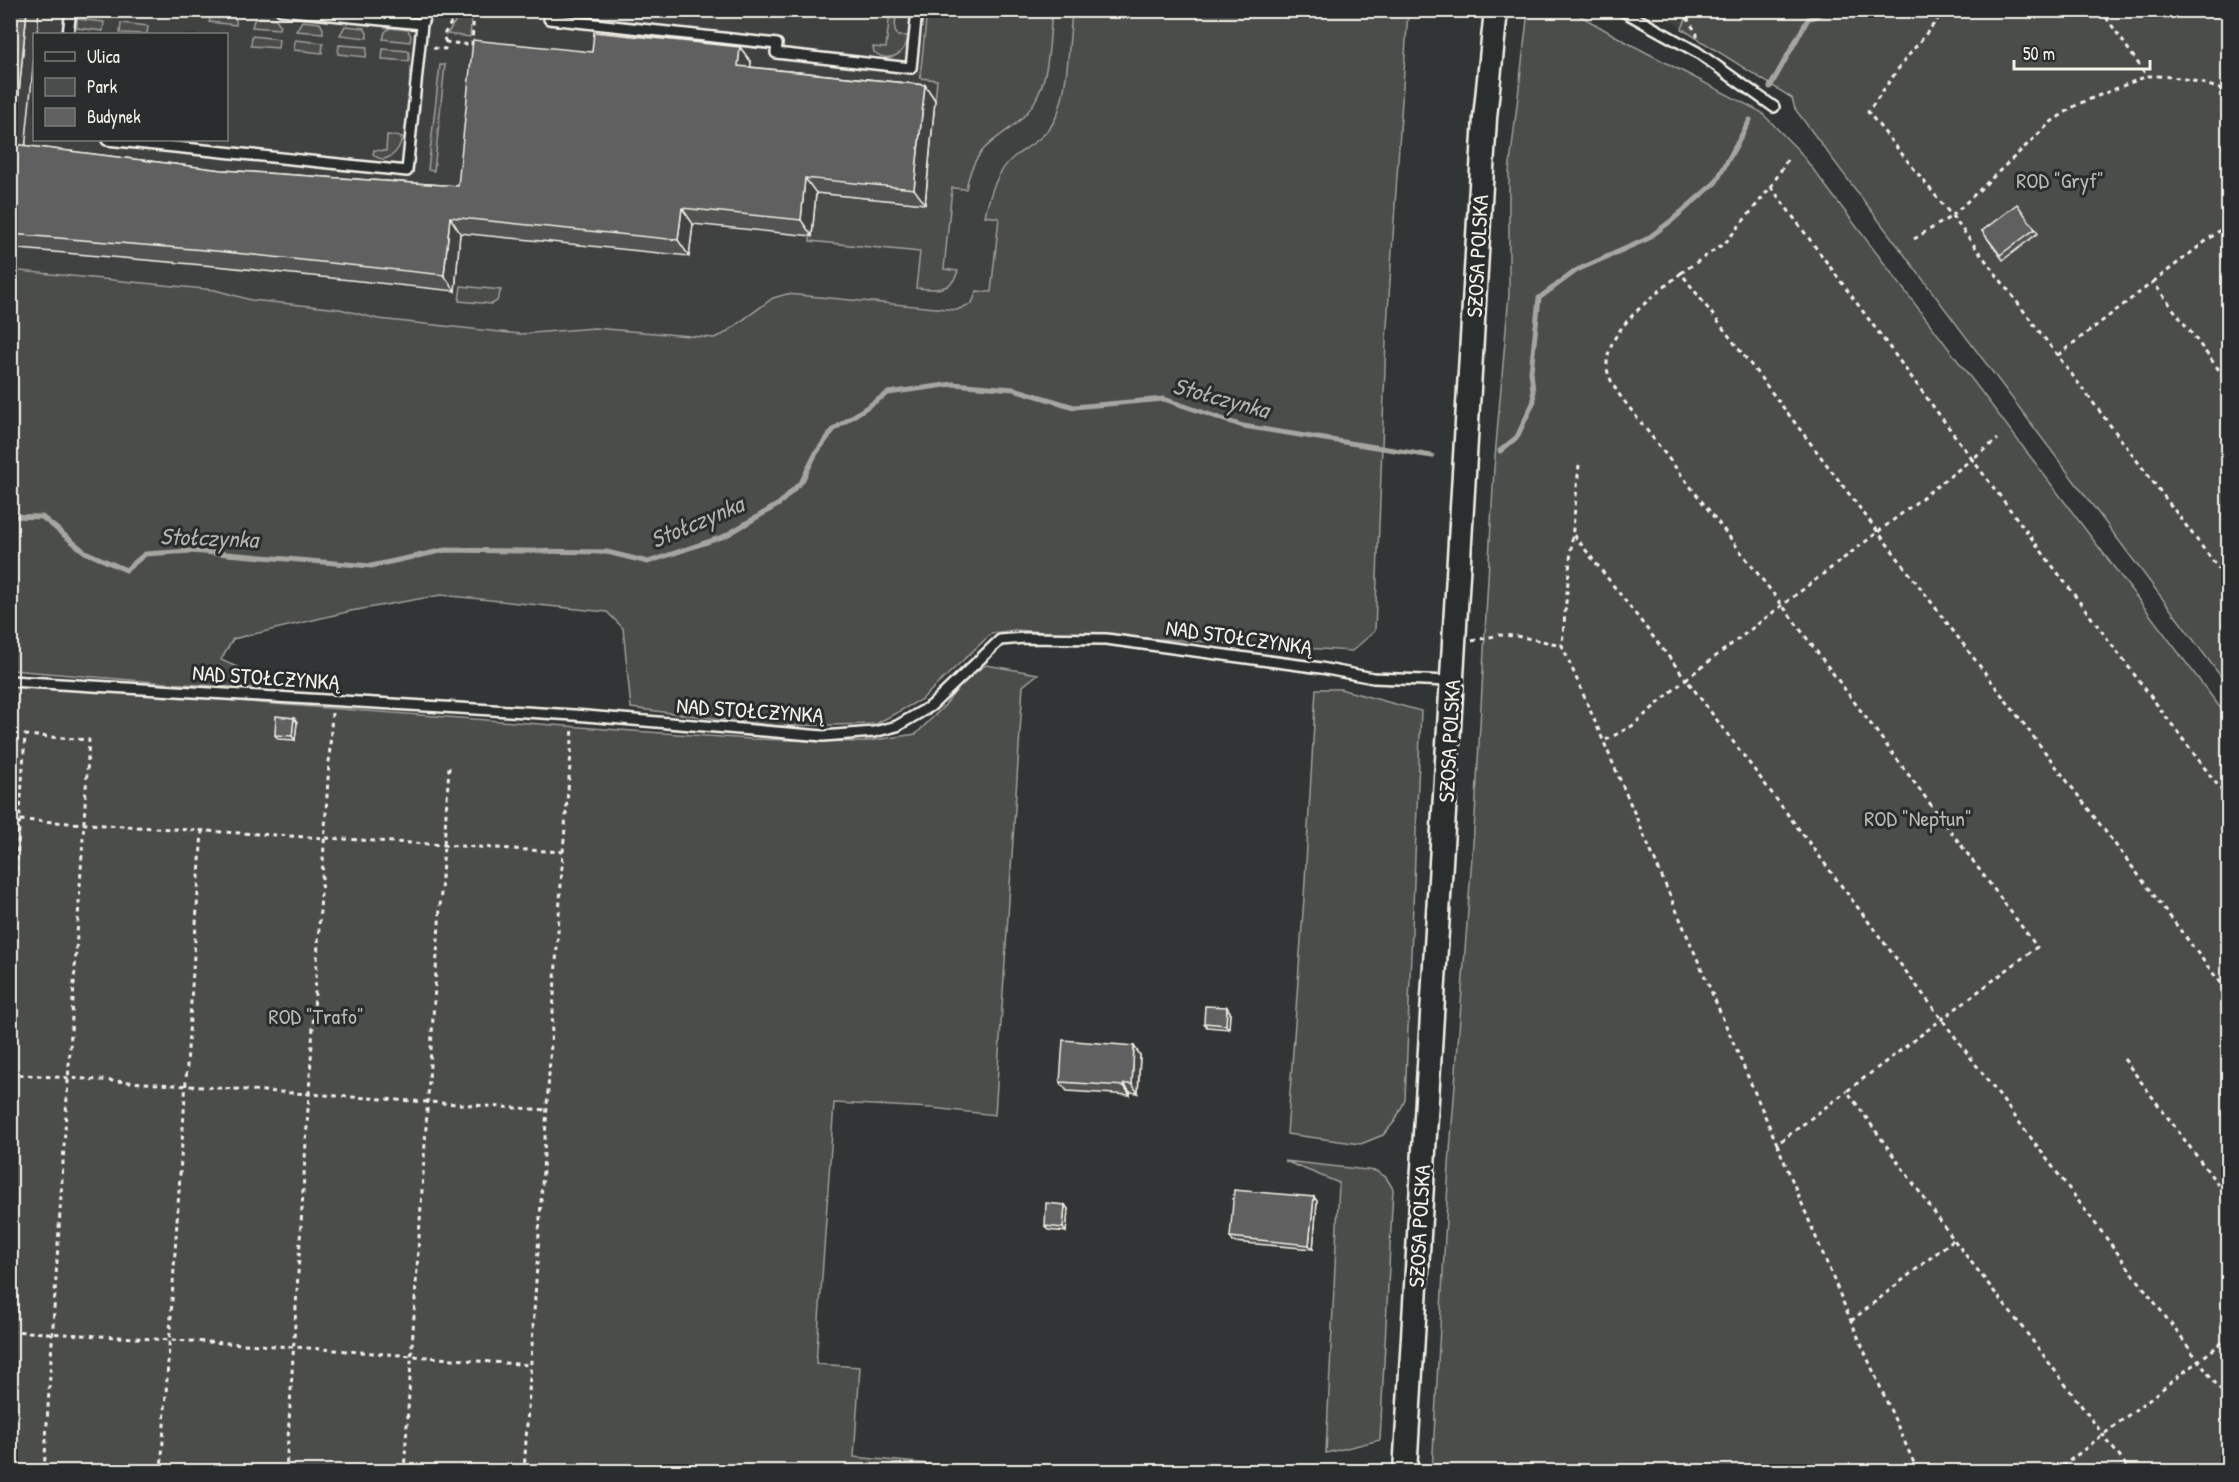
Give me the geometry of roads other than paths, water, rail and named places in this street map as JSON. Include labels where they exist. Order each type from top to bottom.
[{"type":"street","name":"SZOSA POLSKA","points":[[1405,1472],[1485,129],[1496,10]]},
{"type":"lane","points":[[68,33],[70,10]]},
{"type":"lane","points":[[281,10],[422,24]]},
{"type":"lane","points":[[117,141],[406,171],[422,24],[428,10]]},
{"type":"lane","points":[[550,10],[549,19],[777,44],[776,53],[911,68],[917,10]]},
{"type":"lane","points":[[1621,10],[1697,52],[1774,107]]},
{"type":"lane","name":"NAD STOŁCZYNKĄ","points":[[10,681],[574,716],[823,736],[873,732],[897,726],[931,706],[984,653],[1000,640],[1008,639],[1106,639],[1321,668],[1373,678],[1453,681]]},
{"type":"waterway","name":"Stołczynka","points":[[1770,87],[1808,19],[1831,10]]},
{"type":"waterway","name":"Stołczynka","points":[[1500,451],[1517,437],[1534,401],[1531,371],[1539,298],[1577,270],[1647,239],[1671,221],[1716,182],[1750,120]]},
{"type":"waterway","name":"Stołczynka","points":[[10,516],[42,517],[85,552],[126,570],[145,554],[191,551],[371,566],[445,550],[607,552],[648,562],[725,536],[779,504],[802,481],[816,453],[834,429],[888,393],[953,384],[1014,389],[1074,407],[1164,399],[1243,426],[1432,456]]},
{"type":"park label","name":"ROD \"Gryf\"","points":[[2060,180]]},
{"type":"park label","name":"ROD \"Neptun\"","points":[[1918,818]]},
{"type":"park label","name":"ROD \"Trafo\"","points":[[316,1016]]}]
